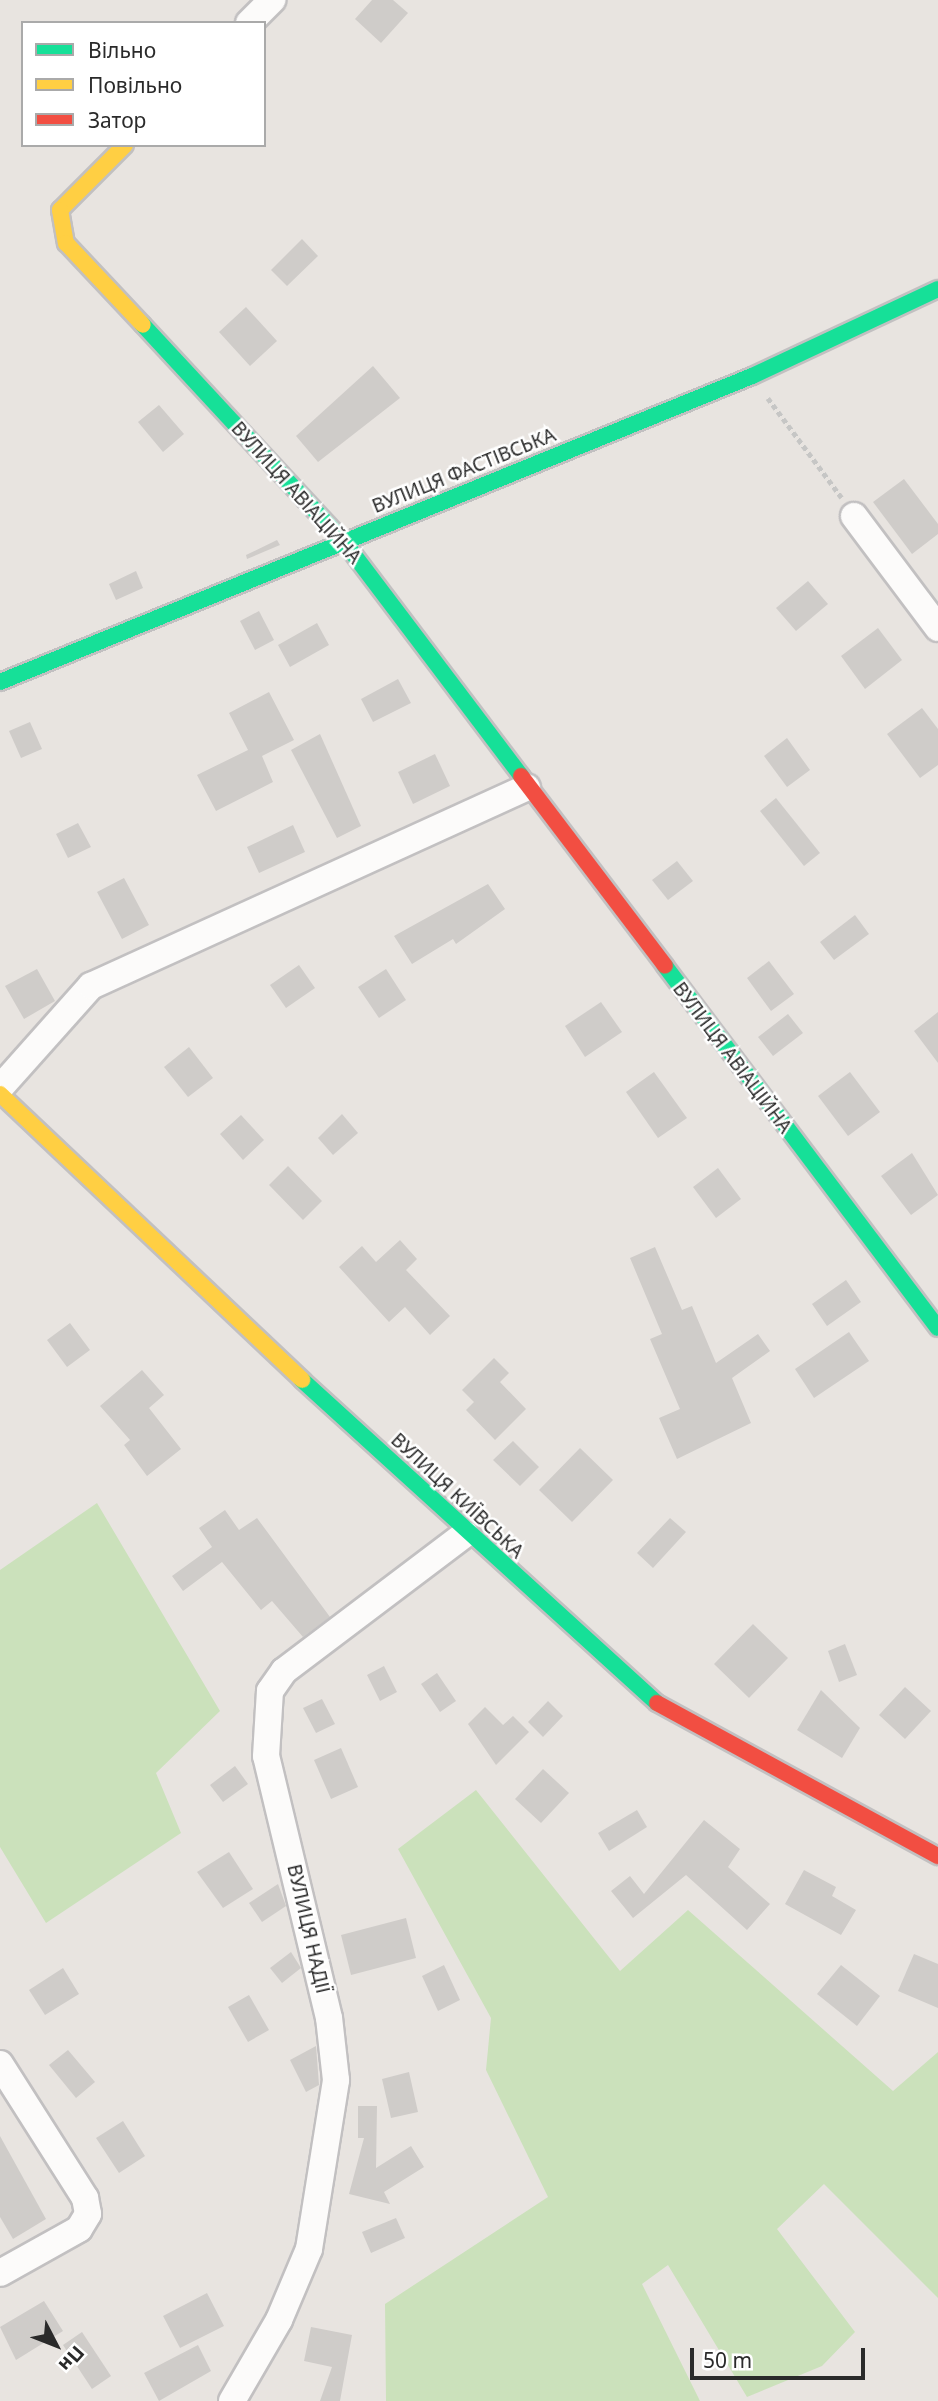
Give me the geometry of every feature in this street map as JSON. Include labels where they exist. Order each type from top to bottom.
[{"type":"street","points":[[251,21],[272,0]]},
{"type":"street","name":"ВУЛИЦЯ АВІАЦІЙНА","points":[[123,147],[60,209],[66,243],[345,543],[938,1328]]},
{"type":"street","name":"ВУЛИЦЯ ФАСТІВСЬКА","points":[[0,682],[752,376],[938,289]]},
{"type":"street","points":[[855,516],[938,628]]},
{"type":"street","points":[[0,1088],[91,986],[527,787]]},
{"type":"street","name":"ВУЛИЦЯ КИЇВСЬКА","points":[[0,1094],[465,1534],[666,1710],[938,1856]]},
{"type":"street","name":"ВУЛИЦЯ НАДІЇ","points":[[232,2401],[279,2320],[309,2249],[336,2080],[328,2018],[266,1756],[270,1691],[284,1671],[465,1534]]},
{"type":"street","points":[[0,2064],[85,2198],[88,2214],[79,2229],[0,2273]]},
{"type":"path","points":[[752,376],[855,516]]},
{"type":"green space","points":[[97,1503],[220,1711],[156,1773],[181,1833],[46,1923],[0,1847],[0,1570]]},
{"type":"green space","points":[[476,1790],[620,1971],[688,1910],[893,2091],[938,2052],[938,2298],[824,2184],[777,2229],[855,2332],[822,2366],[747,2397],[668,2265],[642,2284],[700,2401],[386,2401],[385,2304],[548,2197],[486,2070],[491,2018],[398,1849]]},
{"type":"building","points":[[372,0],[393,0],[408,13],[381,43],[355,19]]},
{"type":"building","points":[[302,239],[318,256],[287,286],[271,270]]},
{"type":"building","points":[[246,307],[277,341],[250,366],[219,332]]},
{"type":"building","points":[[373,366],[400,398],[318,462],[296,436]]},
{"type":"building","points":[[159,405],[184,434],[163,452],[138,422]]},
{"type":"building","points":[[904,479],[938,524],[938,534],[912,554],[873,502]]},
{"type":"building","points":[[277,540],[280,545],[247,559],[246,555]]},
{"type":"building","points":[[136,571],[143,588],[116,600],[109,584]]},
{"type":"building","points":[[808,581],[828,604],[796,631],[776,608]]},
{"type":"building","points":[[259,611],[274,640],[255,650],[240,621]]},
{"type":"building","points":[[317,623],[329,645],[290,667],[278,645]]},
{"type":"building","points":[[878,628],[902,660],[865,689],[841,656]]},
{"type":"building","points":[[398,679],[411,703],[373,722],[361,699]]},
{"type":"building","points":[[269,692],[294,740],[262,756],[273,782],[216,811],[197,775],[248,750],[229,713]]},
{"type":"building","points":[[922,708],[938,729],[938,765],[920,778],[887,734]]},
{"type":"building","points":[[30,722],[42,749],[21,758],[9,731]]},
{"type":"building","points":[[320,734],[361,826],[337,838],[291,750]]},
{"type":"building","points":[[787,738],[810,770],[787,787],[764,756]]},
{"type":"building","points":[[435,754],[450,786],[413,804],[398,772]]},
{"type":"building","points":[[776,798],[820,853],[804,866],[760,811]]},
{"type":"building","points":[[78,823],[91,847],[68,858],[56,834]]},
{"type":"building","points":[[293,825],[305,852],[259,873],[247,847]]},
{"type":"building","points":[[677,861],[693,881],[668,900],[652,880]]},
{"type":"building","points":[[124,878],[149,925],[122,939],[97,892]]},
{"type":"building","points":[[488,884],[505,909],[456,944],[453,939],[412,964],[394,936]]},
{"type":"building","points":[[855,915],[869,934],[834,960],[820,942]]},
{"type":"building","points":[[769,961],[794,994],[771,1011],[747,978]]},
{"type":"building","points":[[299,965],[315,988],[286,1008],[270,985]]},
{"type":"building","points":[[37,969],[55,1001],[24,1019],[5,986]]},
{"type":"building","points":[[386,969],[406,1000],[379,1018],[358,987]]},
{"type":"building","points":[[601,1002],[622,1032],[585,1057],[565,1026]]},
{"type":"building","points":[[938,1012],[938,1063],[914,1031]]},
{"type":"building","points":[[788,1014],[803,1033],[773,1056],[758,1037]]},
{"type":"building","points":[[189,1047],[213,1078],[188,1097],[164,1067]]},
{"type":"building","points":[[654,1072],[687,1118],[658,1138],[626,1092]]},
{"type":"building","points":[[850,1072],[880,1112],[848,1136],[818,1096]]},
{"type":"building","points":[[342,1114],[358,1133],[333,1155],[318,1138]]},
{"type":"building","points":[[241,1115],[264,1140],[243,1160],[220,1134]]},
{"type":"building","points":[[912,1153],[938,1195],[911,1215],[881,1176]]},
{"type":"building","points":[[288,1166],[322,1201],[303,1220],[269,1185]]},
{"type":"building","points":[[718,1168],[741,1199],[716,1218],[693,1187]]},
{"type":"building","points":[[400,1240],[417,1259],[406,1270],[450,1316],[430,1335],[405,1307],[389,1322],[339,1267],[362,1246],[376,1262]]},
{"type":"building","points":[[655,1247],[682,1310],[692,1306],[716,1363],[758,1334],[770,1351],[732,1378],[751,1423],[677,1459],[659,1418],[680,1409],[650,1339],[662,1334],[630,1258]]},
{"type":"building","points":[[846,1280],[861,1302],[827,1326],[812,1304]]},
{"type":"building","points":[[70,1323],[90,1350],[67,1367],[47,1340]]},
{"type":"building","points":[[849,1332],[869,1361],[814,1398],[795,1369]]},
{"type":"building","points":[[494,1358],[509,1373],[500,1382],[526,1409],[495,1440],[466,1410],[474,1402],[462,1390]]},
{"type":"building","points":[[142,1370],[164,1395],[149,1408],[181,1449],[147,1476],[124,1445],[130,1440],[100,1406]]},
{"type":"building","points":[[513,1441],[539,1467],[520,1486],[493,1460]]},
{"type":"building","points":[[580,1448],[613,1480],[572,1522],[539,1490]]},
{"type":"building","points":[[225,1510],[239,1530],[257,1518],[330,1617],[303,1637],[272,1601],[261,1610],[222,1562],[183,1591],[172,1576],[212,1547],[199,1528]]},
{"type":"building","points":[[670,1518],[686,1532],[653,1568],[637,1553]]},
{"type":"building","points":[[753,1624],[788,1658],[749,1698],[714,1664]]},
{"type":"building","points":[[845,1644],[857,1675],[839,1682],[828,1651]]},
{"type":"building","points":[[384,1666],[397,1692],[380,1701],[367,1675]]},
{"type":"building","points":[[437,1673],[456,1701],[440,1712],[421,1684]]},
{"type":"building","points":[[905,1687],[931,1711],[905,1739],[879,1715]]},
{"type":"building","points":[[821,1690],[860,1728],[842,1758],[797,1730]]},
{"type":"building","points":[[322,1699],[335,1724],[316,1733],[303,1708]]},
{"type":"building","points":[[548,1701],[563,1716],[543,1737],[528,1722]]},
{"type":"building","points":[[485,1707],[503,1725],[513,1716],[529,1732],[496,1765],[468,1724]]},
{"type":"building","points":[[341,1748],[358,1787],[331,1799],[314,1760]]},
{"type":"building","points":[[235,1766],[248,1784],[223,1802],[210,1785]]},
{"type":"building","points":[[543,1769],[569,1793],[541,1823],[515,1799]]},
{"type":"building","points":[[637,1810],[647,1827],[609,1851],[598,1833]]},
{"type":"building","points":[[704,1820],[740,1849],[728,1867],[770,1904],[747,1930],[686,1875],[633,1918],[611,1891],[630,1876],[644,1894]]},
{"type":"building","points":[[229,1852],[253,1889],[223,1908],[197,1872]]},
{"type":"building","points":[[804,1870],[836,1887],[832,1896],[856,1910],[841,1935],[785,1904]]},
{"type":"building","points":[[278,1884],[286,1906],[262,1922],[249,1903]]},
{"type":"building","points":[[406,1918],[416,1958],[351,1975],[341,1935]]},
{"type":"building","points":[[291,1952],[301,1968],[282,1983],[270,1968]]},
{"type":"building","points":[[914,1954],[938,1964],[938,2008],[898,1991]]},
{"type":"building","points":[[444,1965],[460,2000],[438,2011],[422,1976]]},
{"type":"building","points":[[841,1965],[880,1996],[857,2026],[817,1994]]},
{"type":"building","points":[[63,1968],[79,1994],[45,2015],[29,1990]]},
{"type":"building","points":[[249,1995],[269,2030],[248,2042],[228,2007]]},
{"type":"building","points":[[316,2046],[319,2085],[306,2092],[290,2060]]},
{"type":"building","points":[[68,2050],[95,2082],[76,2098],[49,2065]]},
{"type":"building","points":[[409,2072],[418,2112],[391,2118],[382,2079]]},
{"type":"building","points":[[358,2106],[377,2106],[376,2168],[411,2146],[424,2167],[384,2192],[390,2204],[349,2194],[364,2138],[358,2138]]},
{"type":"building","points":[[123,2121],[145,2156],[119,2173],[96,2138]]},
{"type":"building","points":[[0,2136],[46,2219],[13,2239],[0,2217]]},
{"type":"building","points":[[396,2218],[405,2238],[371,2253],[362,2232]]},
{"type":"building","points":[[207,2293],[224,2326],[180,2348],[163,2316]]},
{"type":"building","points":[[44,2301],[63,2331],[16,2360],[0,2327]]},
{"type":"building","points":[[311,2327],[352,2335],[340,2401],[320,2401],[332,2367],[304,2361]]},
{"type":"building","points":[[82,2332],[111,2376],[92,2389],[63,2345]]},
{"type":"building","points":[[198,2345],[211,2371],[159,2401],[144,2373]]},
{"type":"traffic: fast","points":[[0,682],[752,376],[938,289]]},
{"type":"traffic: fast","points":[[143,325],[345,543],[521,776]]},
{"type":"traffic: fast","points":[[665,966],[938,1328]]},
{"type":"traffic: fast","points":[[302,1380],[657,1703]]},
{"type":"traffic: slow","points":[[123,147],[60,210],[66,243],[143,325]]},
{"type":"traffic: slow","points":[[0,1094],[302,1380]]},
{"type":"traffic: jam","points":[[521,776],[665,966]]},
{"type":"traffic: jam","points":[[657,1703],[938,1856]]}]
